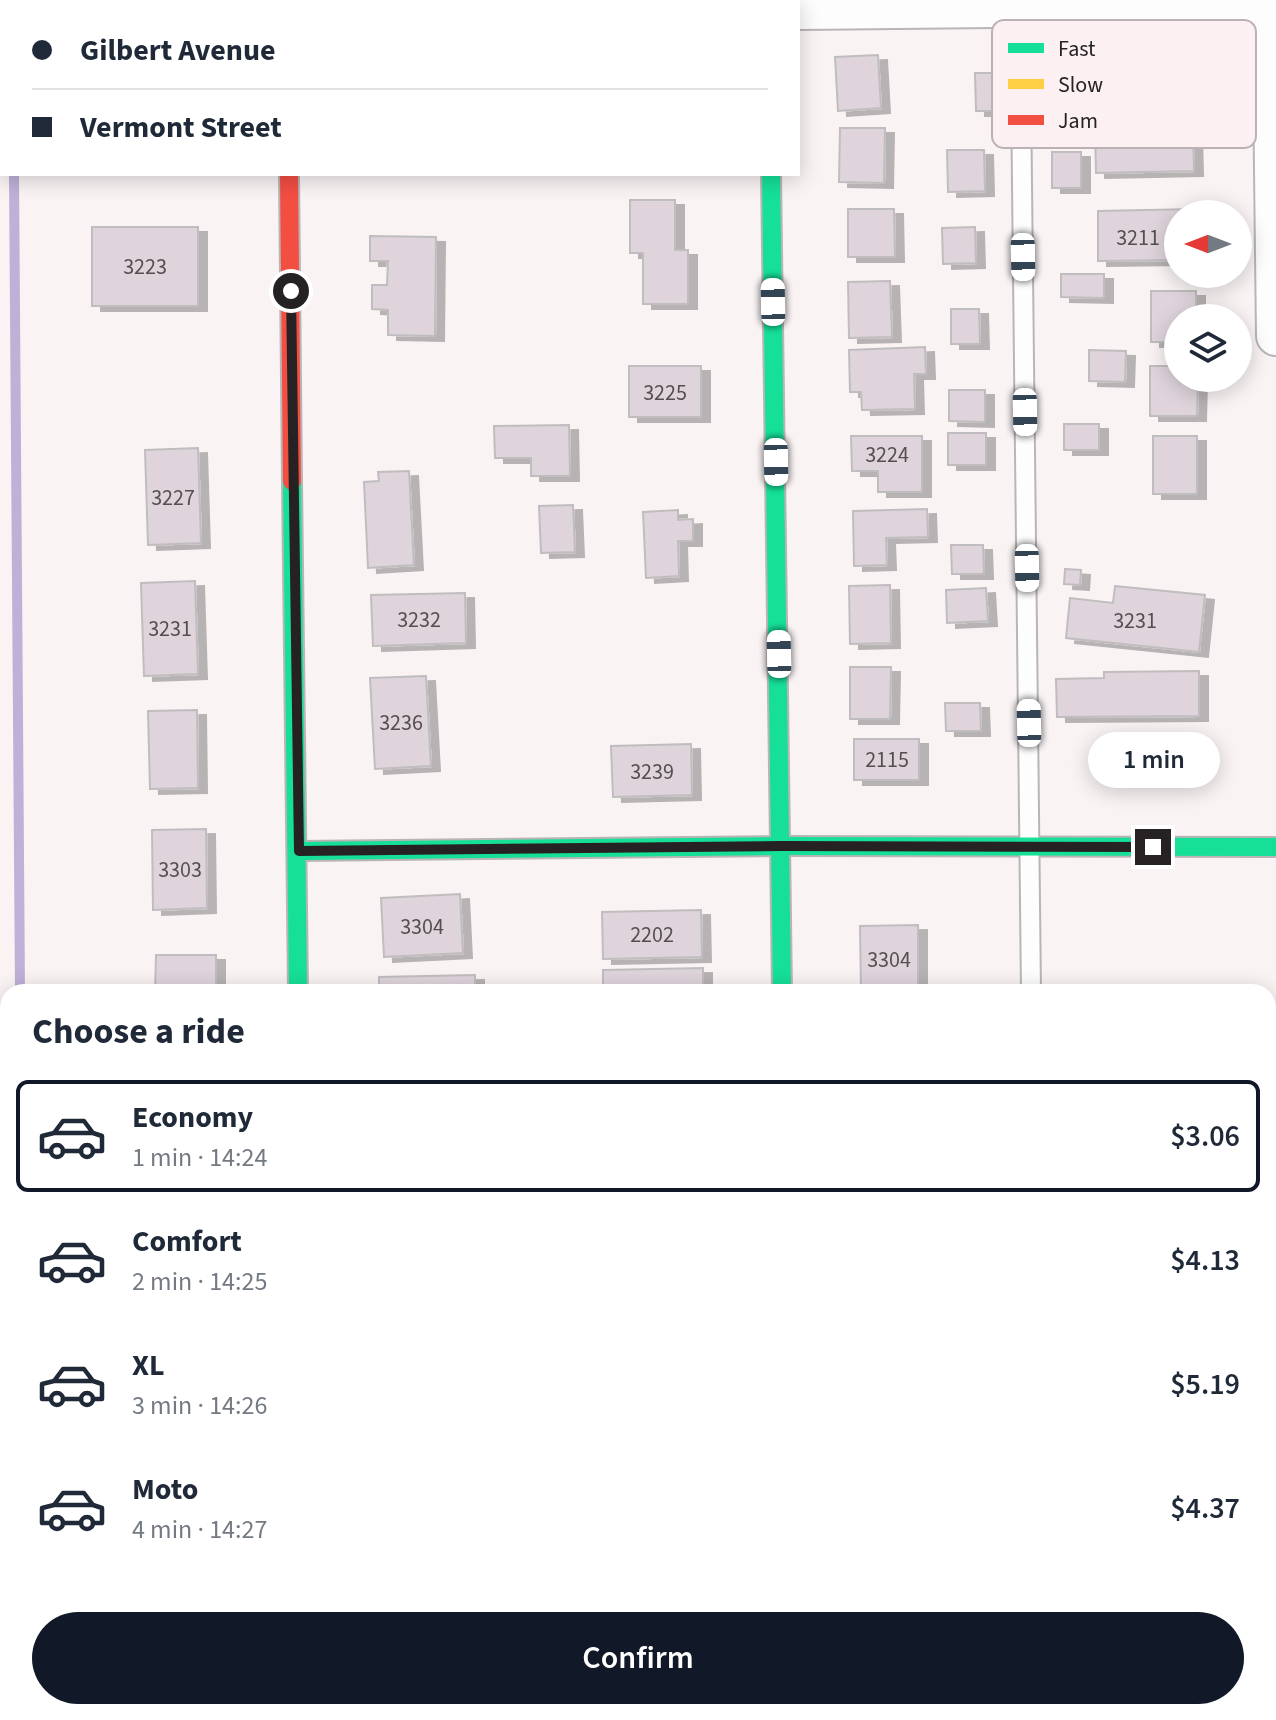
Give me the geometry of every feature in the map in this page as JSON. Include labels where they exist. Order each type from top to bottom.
[{"type":"street","points":[[800,10],[1020,4],[1273,3],[1276,336]]},
{"type":"street","points":[[289,176],[299,851],[298,984]]},
{"type":"street","points":[[771,176],[782,984]]},
{"type":"street","points":[[299,851],[782,846],[1276,847]]},
{"type":"lane","points":[[1022,148],[1031,984]]},
{"type":"building","points":[[878,55],[881,108],[838,111],[835,57]]},
{"type":"building","points":[[975,73],[992,73],[992,111],[976,111]]},
{"type":"building","points":[[840,128],[885,128],[884,183],[839,182]]},
{"type":"building","points":[[1095,148],[1193,148],[1194,171],[1096,173]]},
{"type":"building","points":[[947,150],[984,150],[985,191],[948,192]]},
{"type":"building","points":[[1052,152],[1081,152],[1081,188],[1052,188]]},
{"type":"building","points":[[630,200],[675,200],[675,250],[688,250],[688,304],[643,304],[643,253],[630,253]]},
{"type":"building","points":[[848,209],[894,209],[895,257],[848,257]]},
{"type":"building","points":[[1164,210],[1164,260],[1098,261],[1098,211]]},
{"type":"building","points":[[92,227],[198,227],[198,306],[92,306]]},
{"type":"building","points":[[975,227],[976,263],[943,264],[942,228]]},
{"type":"building","points":[[370,236],[436,237],[435,336],[388,335],[388,310],[372,309],[372,285],[387,285],[388,261],[370,261]]},
{"type":"building","points":[[1061,274],[1104,274],[1104,298],[1061,297]]},
{"type":"building","points":[[890,281],[892,337],[849,338],[848,282]]},
{"type":"building","points":[[1151,291],[1196,291],[1196,304],[1164,304],[1164,342],[1151,342]]},
{"type":"building","points":[[951,309],[979,309],[980,344],[951,344]]},
{"type":"building","points":[[925,347],[926,374],[914,374],[915,409],[862,410],[861,392],[850,392],[849,350]]},
{"type":"building","points":[[1089,350],[1126,351],[1125,382],[1089,381]]},
{"type":"building","points":[[629,366],[701,366],[701,417],[629,417]]},
{"type":"building","points":[[1150,366],[1164,366],[1164,392],[1198,392],[1197,416],[1150,416]]},
{"type":"building","points":[[949,390],[985,390],[985,422],[949,421]]},
{"type":"building","points":[[1064,424],[1099,424],[1099,450],[1064,450]]},
{"type":"building","points":[[569,425],[570,476],[531,476],[531,458],[495,458],[494,426]]},
{"type":"building","points":[[948,433],[986,433],[986,465],[948,465]]},
{"type":"building","points":[[851,436],[922,436],[922,492],[878,492],[878,471],[852,471]]},
{"type":"building","points":[[1153,436],[1197,436],[1197,494],[1153,494]]},
{"type":"building","points":[[198,448],[201,543],[148,545],[145,450]]},
{"type":"building","points":[[409,471],[414,565],[368,568],[364,482],[379,481],[378,472]]},
{"type":"building","points":[[573,505],[575,552],[541,553],[539,506]]},
{"type":"building","points":[[927,509],[928,537],[886,538],[887,565],[854,566],[853,511]]},
{"type":"building","points":[[678,510],[678,520],[693,519],[693,541],[678,541],[679,576],[646,578],[643,512]]},
{"type":"building","points":[[951,545],[983,545],[984,574],[952,574]]},
{"type":"building","points":[[1065,569],[1081,570],[1080,585],[1064,584]]},
{"type":"building","points":[[195,581],[198,674],[144,676],[141,583]]},
{"type":"building","points":[[890,585],[891,643],[850,644],[849,586]]},
{"type":"building","points":[[1115,586],[1205,595],[1199,652],[1066,638],[1070,598],[1113,603]]},
{"type":"building","points":[[986,588],[988,621],[947,623],[946,590]]},
{"type":"building","points":[[465,593],[466,643],[373,646],[371,595]]},
{"type":"building","points":[[850,667],[891,667],[890,719],[850,719]]},
{"type":"building","points":[[1199,671],[1199,716],[1057,717],[1056,679],[1104,678],[1104,672]]},
{"type":"building","points":[[426,676],[431,766],[375,769],[370,678]]},
{"type":"building","points":[[945,703],[980,703],[981,731],[946,731]]},
{"type":"building","points":[[197,710],[198,788],[150,789],[148,711]]},
{"type":"building","points":[[854,739],[919,739],[919,780],[854,780]]},
{"type":"building","points":[[691,744],[692,795],[613,797],[611,746]]},
{"type":"building","points":[[206,829],[207,908],[153,910],[152,830]]},
{"type":"building","points":[[460,894],[463,953],[384,957],[381,898]]},
{"type":"building","points":[[701,910],[702,957],[603,959],[602,912]]},
{"type":"building","points":[[918,925],[918,984],[861,984],[860,926]]},
{"type":"building","points":[[156,955],[216,955],[216,984],[155,984]]},
{"type":"building","points":[[703,968],[703,984],[603,984],[603,970]]},
{"type":"building","points":[[475,975],[475,984],[379,984],[379,977]]},
{"type":"waterway","points":[[14,176],[20,984]]},
{"type":"traffic: fast","points":[[771,176],[782,984]]},
{"type":"traffic: fast","points":[[292,481],[298,984]]},
{"type":"traffic: fast","points":[[299,851],[782,846],[1276,847]]},
{"type":"traffic: jam","points":[[289,176],[292,481]]},
{"type":"route","points":[[291,291],[299,851],[782,846],[1153,847]]}]
